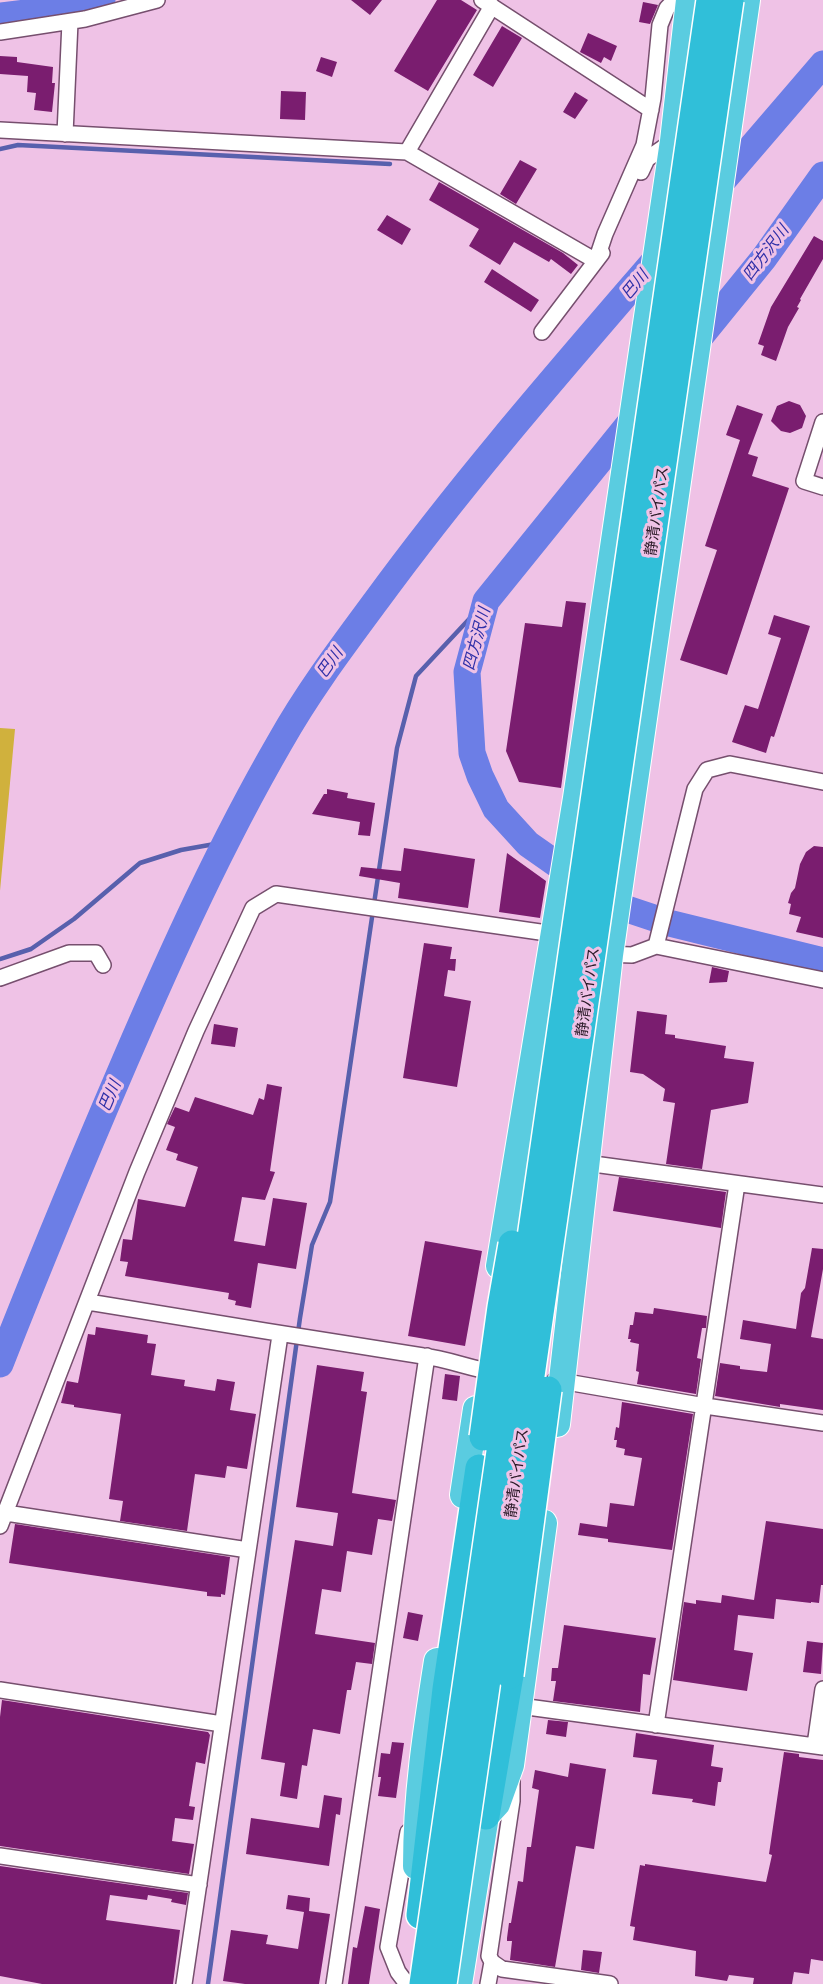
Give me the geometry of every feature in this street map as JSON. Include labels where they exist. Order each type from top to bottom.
[{"type":"highway","points":[[413,1984],[446,1689],[501,1307],[544,1066],[623,470],[673,141],[689,0]]},
{"type":"highway","name":"静清バイパス","points":[[423,1984],[559,946],[710,0]]},
{"type":"highway","name":"静清バイパス","points":[[443,1984],[603,947],[730,0]]},
{"type":"highway","points":[[459,1984],[510,1676],[594,1046],[603,947],[695,371],[747,0]]},
{"type":"highway","points":[[420,1915],[416,1871],[420,1771],[482,1371],[559,946]]},
{"type":"highway","points":[[486,1816],[497,1804],[511,1765],[520,1706],[562,1381],[586,1163],[603,947]]},
{"type":"street","points":[[0,32],[70,22],[157,0]]},
{"type":"street","points":[[596,261],[605,234],[644,145],[651,110],[660,25],[668,8],[675,0]]},
{"type":"street","points":[[407,152],[487,3],[651,110]]},
{"type":"street","points":[[65,134],[70,22]]},
{"type":"street","points":[[0,130],[407,152],[596,261]]},
{"type":"street","points":[[542,332],[611,240],[648,159],[673,141]]},
{"type":"street","points":[[823,422],[804,481],[823,487]]},
{"type":"street","points":[[657,941],[695,789],[707,770],[730,764],[823,782]]},
{"type":"street","points":[[248,1550],[3,1520],[142,1161],[196,1031],[253,908],[276,894],[559,946],[603,947],[632,955],[657,941],[823,980]]},
{"type":"street","points":[[0,978],[69,952],[96,953],[103,965]]},
{"type":"street","points":[[586,1163],[823,1195]]},
{"type":"street","points":[[656,1725],[737,1184]]},
{"type":"street","points":[[88,1302],[280,1335],[427,1356],[482,1371],[562,1381],[705,1406],[823,1423]]},
{"type":"street","points":[[184,1984],[280,1335]]},
{"type":"street","points":[[334,1984],[427,1356]]},
{"type":"street","points":[[520,1706],[819,1746],[823,1689]]},
{"type":"street","points":[[0,1690],[222,1725]]},
{"type":"street","points":[[511,1765],[512,1801],[489,1956],[492,1962],[502,1969],[610,1984]]},
{"type":"street","points":[[407,1984],[398,1972],[388,1947],[405,1844],[419,1790]]},
{"type":"street","points":[[0,1856],[199,1885]]},
{"type":"street","points":[[488,1984],[492,1962]]},
{"type":"shaded area","points":[[0,728],[15,729],[0,891]]},
{"type":"building","points":[[351,0],[382,0],[370,15]]},
{"type":"building","points":[[437,0],[461,0],[477,10],[428,91],[394,71]]},
{"type":"building","points":[[643,2],[658,5],[650,24],[639,22]]},
{"type":"building","points":[[502,26],[522,38],[493,87],[473,75]]},
{"type":"building","points":[[588,33],[617,46],[611,61],[604,57],[601,63],[580,52]]},
{"type":"building","points":[[0,56],[17,57],[17,62],[53,67],[52,83],[55,83],[52,112],[34,110],[36,93],[27,92],[28,76],[0,74]]},
{"type":"building","points":[[321,57],[337,62],[332,77],[316,71]]},
{"type":"building","points":[[281,91],[306,92],[305,120],[280,119]]},
{"type":"building","points":[[575,92],[588,100],[575,119],[563,112]]},
{"type":"building","points":[[520,160],[537,169],[516,204],[500,194]]},
{"type":"building","points":[[439,182],[563,253],[578,265],[571,274],[551,259],[549,262],[514,242],[500,265],[469,246],[479,229],[429,200]]},
{"type":"building","points":[[387,215],[411,229],[402,245],[377,230]]},
{"type":"building","points":[[814,236],[823,241],[823,259],[800,299],[797,307],[799,308],[788,327],[776,361],[761,355],[764,346],[758,344],[771,307]]},
{"type":"building","points":[[492,269],[539,300],[531,312],[484,282]]},
{"type":"building","points":[[789,401],[800,405],[806,416],[802,428],[790,433],[781,431],[771,421],[777,406]]},
{"type":"building","points":[[737,405],[763,414],[748,454],[758,457],[752,476],[789,488],[727,675],[680,660],[717,550],[705,546],[740,440],[726,435]]},
{"type":"building","points":[[566,601],[586,603],[561,788],[519,782],[506,751],[525,623],[562,627]]},
{"type":"building","points":[[774,615],[810,626],[774,737],[771,736],[766,753],[732,742],[745,705],[758,709],[781,638],[768,634]]},
{"type":"building","points":[[327,789],[348,793],[347,798],[375,803],[370,836],[358,835],[360,822],[312,814],[324,794],[327,794]]},
{"type":"building","points":[[814,846],[823,847],[823,938],[796,932],[801,917],[789,914],[791,904],[788,903],[795,888],[800,864],[806,852]]},
{"type":"building","points":[[404,848],[475,859],[468,908],[398,898],[400,883],[359,876],[361,867],[401,871]]},
{"type":"building","points":[[507,853],[546,881],[540,918],[499,912]]},
{"type":"building","points":[[424,943],[452,947],[450,959],[456,959],[455,971],[448,970],[444,996],[471,1001],[457,1087],[403,1078]]},
{"type":"building","points":[[712,967],[729,971],[727,982],[709,983]]},
{"type":"building","points":[[637,1011],[667,1015],[665,1034],[675,1035],[675,1038],[726,1046],[724,1058],[754,1062],[748,1103],[711,1110],[702,1169],[666,1164],[675,1103],[663,1101],[665,1089],[643,1074],[630,1072]]},
{"type":"building","points":[[214,1024],[238,1028],[235,1047],[211,1044]]},
{"type":"building","points":[[267,1084],[282,1087],[270,1171],[275,1172],[265,1200],[242,1197],[234,1241],[265,1246],[273,1198],[307,1203],[296,1269],[258,1263],[251,1308],[235,1305],[236,1301],[228,1299],[229,1293],[125,1276],[128,1262],[120,1261],[123,1239],[132,1240],[138,1199],[185,1207],[198,1167],[176,1160],[178,1154],[166,1150],[175,1127],[167,1124],[175,1107],[189,1112],[195,1097],[253,1115],[259,1098],[264,1100]]},
{"type":"building","points":[[619,1177],[726,1192],[721,1228],[613,1211]]},
{"type":"building","points":[[425,1241],[482,1251],[465,1346],[408,1336]]},
{"type":"building","points":[[812,1248],[823,1249],[823,1269],[811,1337],[823,1339],[823,1410],[780,1404],[780,1407],[715,1396],[720,1363],[740,1366],[740,1369],[767,1372],[771,1344],[740,1339],[743,1320],[796,1329],[801,1293],[805,1288]]},
{"type":"building","points":[[654,1308],[707,1316],[706,1328],[702,1328],[697,1358],[701,1359],[696,1394],[637,1384],[639,1344],[630,1342],[631,1339],[628,1339],[630,1325],[633,1325],[635,1312],[653,1314]]},
{"type":"building","points":[[96,1327],[148,1335],[147,1343],[156,1344],[151,1375],[185,1380],[184,1386],[215,1391],[217,1379],[235,1382],[230,1410],[256,1414],[247,1469],[227,1466],[225,1478],[195,1474],[187,1531],[120,1521],[123,1501],[109,1499],[121,1414],[61,1403],[67,1381],[78,1383],[88,1334],[95,1335]]},
{"type":"building","points":[[317,1365],[364,1372],[361,1391],[367,1392],[352,1493],[396,1500],[392,1521],[378,1519],[372,1555],[347,1551],[341,1592],[322,1589],[315,1634],[375,1643],[372,1664],[356,1662],[351,1690],[347,1690],[340,1734],[313,1729],[307,1766],[302,1765],[297,1799],[280,1796],[285,1763],[261,1759],[295,1540],[333,1546],[338,1513],[296,1507]]},
{"type":"building","points":[[445,1374],[460,1376],[457,1401],[442,1399]]},
{"type":"building","points":[[622,1402],[693,1414],[672,1550],[608,1542],[608,1539],[578,1535],[580,1523],[607,1527],[610,1503],[634,1506],[642,1458],[624,1455],[625,1449],[616,1447],[617,1440],[614,1440],[616,1427],[619,1428]]},
{"type":"building","points":[[766,1521],[823,1529],[823,1585],[821,1585],[819,1603],[776,1599],[774,1619],[738,1615],[734,1650],[753,1653],[747,1691],[673,1680],[684,1602],[696,1604],[696,1600],[721,1603],[722,1595],[754,1600]]},
{"type":"building","points":[[15,1524],[230,1557],[225,1595],[207,1596],[207,1592],[9,1563]]},
{"type":"building","points":[[408,1612],[423,1615],[418,1641],[403,1638]]},
{"type":"building","points":[[564,1625],[656,1638],[650,1675],[643,1674],[640,1712],[553,1701],[556,1681],[551,1681],[552,1668],[558,1668]]},
{"type":"building","points":[[807,1641],[823,1643],[821,1674],[803,1672]]},
{"type":"building","points":[[2,1700],[208,1732],[210,1735],[205,1764],[196,1762],[189,1806],[195,1807],[193,1820],[175,1818],[172,1841],[194,1844],[189,1874],[0,1846]]},
{"type":"building","points":[[548,1720],[568,1722],[566,1737],[546,1734]]},
{"type":"building","points":[[636,1733],[714,1745],[711,1766],[723,1768],[721,1782],[718,1782],[715,1806],[692,1802],[693,1799],[652,1794],[657,1760],[633,1757]]},
{"type":"building","points":[[392,1742],[404,1743],[396,1798],[378,1796],[381,1753],[390,1754]]},
{"type":"building","points":[[784,1752],[799,1754],[799,1757],[823,1760],[823,1961],[811,1959],[809,1974],[794,1972],[792,1984],[753,1984],[754,1978],[729,1975],[727,1981],[695,1976],[696,1951],[633,1940],[635,1927],[630,1926],[640,1865],[766,1882],[772,1855],[769,1854]]},
{"type":"building","points":[[570,1763],[606,1769],[594,1849],[576,1846],[555,1967],[510,1960],[512,1941],[507,1941],[509,1923],[511,1923],[518,1881],[523,1882],[527,1847],[531,1847],[539,1790],[532,1788],[535,1770],[568,1777]]},
{"type":"building","points":[[324,1795],[342,1798],[340,1815],[336,1814],[329,1866],[246,1854],[251,1818],[319,1828]]},
{"type":"building","points":[[0,1866],[188,1893],[186,1905],[171,1902],[172,1899],[148,1895],[147,1900],[110,1895],[106,1920],[180,1930],[173,1984],[42,1984],[0,1976]]},
{"type":"building","points":[[288,1895],[310,1898],[309,1911],[330,1914],[319,1984],[245,1984],[223,1981],[231,1930],[268,1935],[266,1944],[298,1949],[304,1912],[286,1909]]},
{"type":"building","points":[[365,1906],[380,1909],[369,1984],[348,1984],[353,1947],[357,1948]]},
{"type":"building","points":[[583,1950],[602,1952],[599,1973],[581,1970]]},
{"type":"waterway","points":[[0,16],[60,9],[102,0]]},
{"type":"waterway","name":"巴川","points":[[713,192],[823,64]]},
{"type":"waterway","points":[[0,149],[18,145],[390,164]]},
{"type":"waterway","name":"四方沢川","points":[[691,348],[764,258],[823,175]]},
{"type":"waterway","name":"巴川","points":[[0,1364],[77,1174],[161,980],[217,859],[291,723],[338,653],[445,511],[516,423],[663,251]]},
{"type":"waterway","name":"四方沢川","points":[[638,413],[486,601],[467,672],[472,753],[496,809],[528,844],[615,905],[669,923],[823,961]]},
{"type":"waterway","points":[[208,1984],[300,1318],[312,1245],[330,1202],[397,748],[416,676],[486,601]]},
{"type":"waterway","points":[[0,959],[31,949],[74,919],[140,863],[181,850],[226,842]]}]
